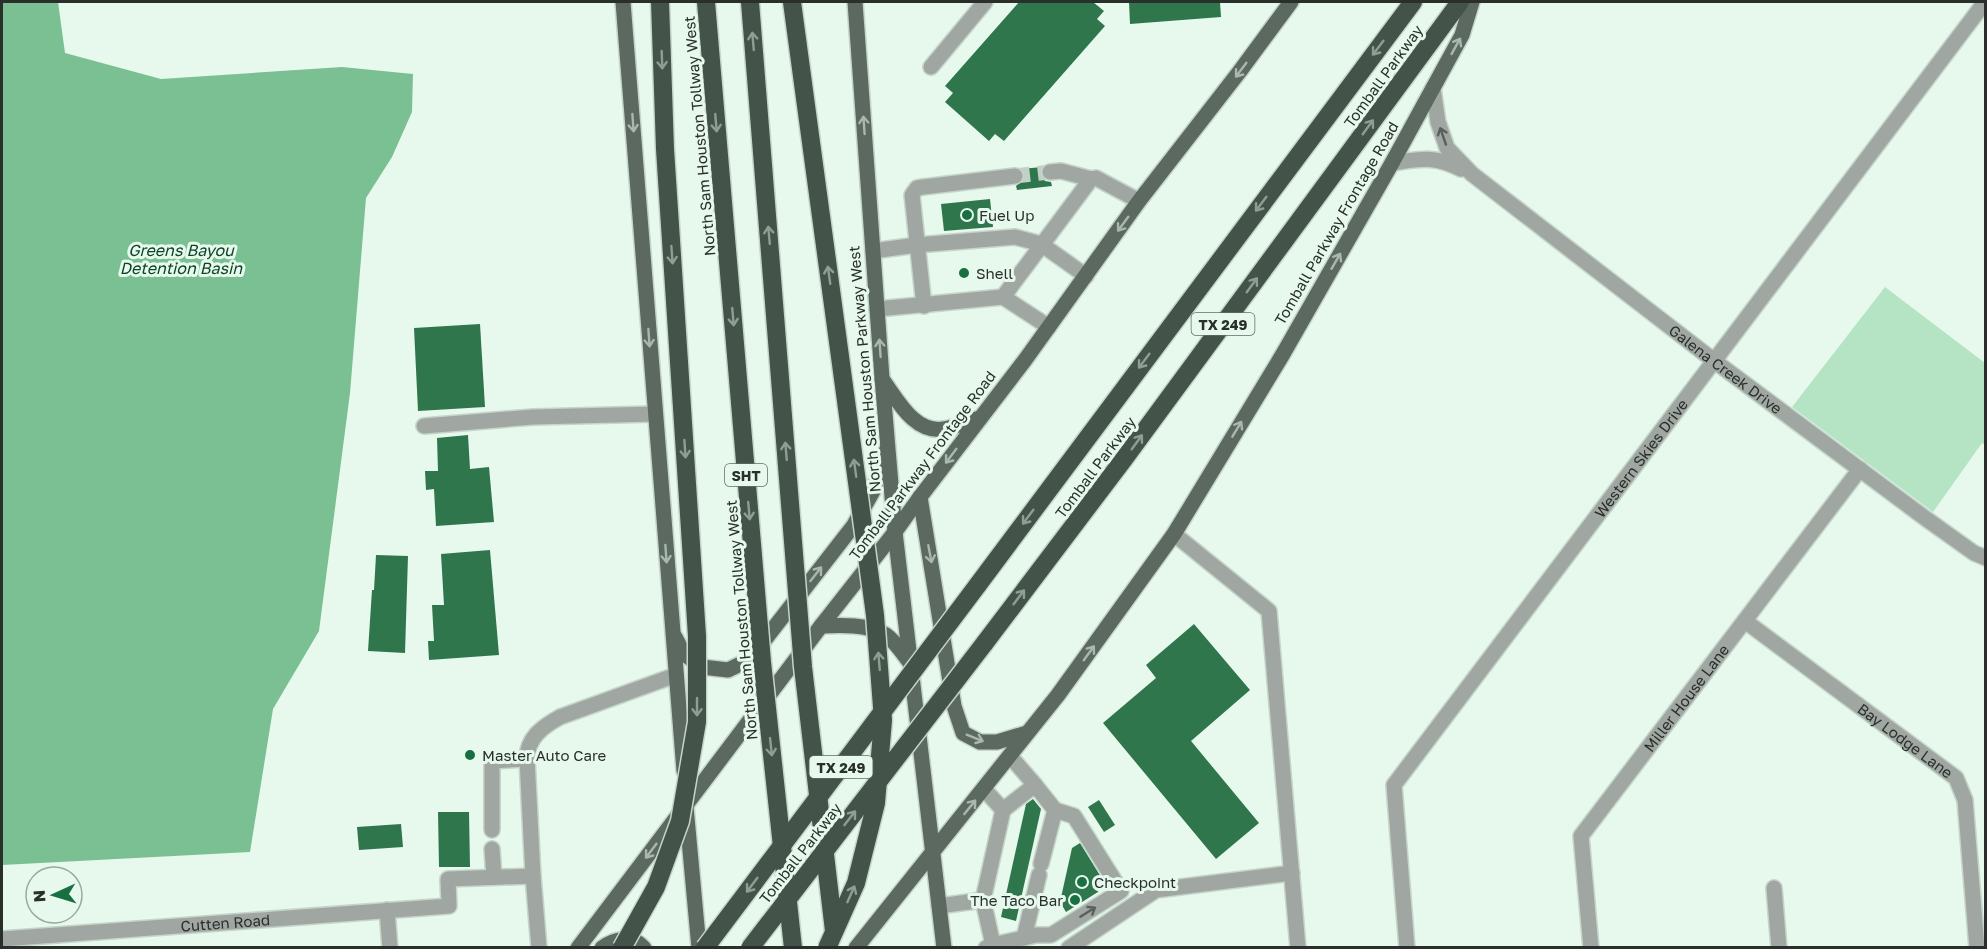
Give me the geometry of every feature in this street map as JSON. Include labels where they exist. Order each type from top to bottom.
[{"type":"highway","points":[[622,948],[656,887],[680,821],[697,722],[697,636],[665,149],[660,2]]},
{"type":"highway","name":"North Sam Houston Tollway West","points":[[706,2],[762,662],[793,948]]},
{"type":"highway","name":"SHT","points":[[750,2],[803,667],[836,948]]},
{"type":"highway","points":[[792,2],[875,615],[884,720],[876,803],[856,883],[827,948]]},
{"type":"highway","name":"Tomball Parkway","points":[[705,948],[1413,2]]},
{"type":"highway","name":"Tomball Parkway","points":[[750,948],[1124,459],[1460,2]]},
{"type":"main road","points":[[623,2],[699,948]]},
{"type":"main road","name":"North Sam Houston Parkway West","points":[[855,2],[882,378],[896,532],[944,948]]},
{"type":"main road","name":"Tomball Parkway Frontage Road","points":[[578,948],[821,626],[896,532],[1049,327],[1139,201],[1292,2]]},
{"type":"main road","name":"Tomball Parkway Frontage Road","points":[[856,948],[1058,694],[1174,534],[1283,354],[1392,164],[1462,35],[1472,2]]},
{"type":"main road","points":[[882,378],[906,411],[920,425],[931,429],[945,429],[980,418]]},
{"type":"main road","points":[[672,632],[684,654],[702,667],[728,670],[749,660],[854,525],[873,491],[888,445]]},
{"type":"main road","points":[[920,497],[954,706],[963,733],[980,742],[998,742],[1027,733]]},
{"type":"main road","points":[[821,626],[846,625],[865,628],[885,635],[911,664]]},
{"type":"main road","points":[[602,948],[607,944],[624,939],[639,942],[644,948]]},
{"type":"street","points":[[931,67],[985,2]]},
{"type":"street","name":"Western Skies Drive","points":[[1407,948],[1394,785],[1985,2]]},
{"type":"street","name":"Galena Creek Drive","points":[[1432,88],[1438,122],[1447,148],[1472,174],[1713,360],[1974,553],[1986,558]]},
{"type":"street","name":"Galena Creek Drive","points":[[1392,164],[1425,158],[1444,160],[1472,174]]},
{"type":"street","points":[[1050,172],[1061,171],[1090,179],[1096,178],[1139,201]]},
{"type":"street","points":[[924,306],[912,195],[917,188],[1015,176]]},
{"type":"street","points":[[1002,297],[1090,179]]},
{"type":"street","points":[[873,251],[1016,237],[1041,244],[1086,276]]},
{"type":"street","points":[[877,309],[1002,297],[1049,327]]},
{"type":"street","points":[[424,426],[533,417],[655,414]]},
{"type":"street","name":"Miller House Lane","points":[[1591,948],[1581,836],[1860,469]]},
{"type":"street","points":[[1174,534],[1269,611],[1298,948]]},
{"type":"street","name":"Bay Lodge Lane","points":[[1745,621],[1956,778],[1965,800],[1977,948]]},
{"type":"street","points":[[539,948],[527,759],[530,742],[545,726],[560,717],[676,675]]},
{"type":"street","points":[[1010,756],[1035,785],[1055,810],[1074,816],[1121,891],[1051,935],[1030,936],[990,946],[983,900],[1003,810],[1035,785]]},
{"type":"street","points":[[492,830],[492,761],[527,759]]},
{"type":"street","points":[[984,789],[1003,810]]},
{"type":"street","points":[[1030,936],[1040,869],[1055,810]]},
{"type":"street","points":[[492,849],[494,877],[533,876]]},
{"type":"street","points":[[1069,948],[1156,890],[1292,873]]},
{"type":"street","name":"Cutten Road","points":[[2,939],[45,942],[449,906],[448,879],[494,877]]},
{"type":"street","points":[[1774,888],[1779,948]]},
{"type":"street","points":[[939,906],[983,900]]},
{"type":"street","points":[[387,910],[390,948]]},
{"type":"shaded area","points":[[1885,287],[1985,363],[1985,445],[1982,443],[1933,512],[1792,407]]},
{"type":"water","name":"Greens Bayou Detention Basin","points":[[2,2],[58,2],[65,53],[161,79],[342,67],[413,74],[412,112],[392,157],[366,198],[350,393],[319,631],[273,709],[250,852],[2,865]]},
{"type":"building","points":[[1019,2],[1093,2],[1104,11],[1097,19],[1105,26],[1004,141],[995,134],[989,141],[945,102],[953,93],[945,86]]},
{"type":"building","points":[[1129,2],[1220,2],[1221,17],[1130,24]]},
{"type":"building","points":[[1042,167],[1040,172],[1042,177],[1045,181],[1051,182],[1052,186],[1017,190],[1016,186],[1024,179],[1025,174],[1021,169]]},
{"type":"building","name":"Fuel Up","points":[[990,199],[993,227],[944,231],[941,204]]},
{"type":"building","points":[[480,324],[485,407],[418,411],[414,328]]},
{"type":"building","points":[[468,435],[470,469],[489,467],[494,522],[436,526],[434,489],[426,490],[425,471],[438,471],[437,438]]},
{"type":"building","points":[[490,550],[499,655],[429,660],[428,641],[434,641],[432,605],[444,605],[441,554]]},
{"type":"building","points":[[376,555],[408,556],[405,653],[368,651]]},
{"type":"building","points":[[1194,624],[1250,690],[1191,741],[1259,823],[1216,859],[1103,723],[1156,678],[1146,665]]},
{"type":"building","name":"Checkpoint","points":[[1033,799],[1041,809],[1016,921],[1001,917],[1026,804]]},
{"type":"building","points":[[1099,800],[1115,825],[1104,832],[1088,807]]},
{"type":"building","points":[[438,812],[469,812],[470,867],[439,867]]},
{"type":"building","points":[[401,824],[403,847],[359,850],[357,827]]},
{"type":"building","name":"Checkpoint","points":[[1080,843],[1101,877],[1098,892],[1066,912],[1060,902],[1072,848]]},
{"type":"tunnel","points":[[1015,176],[1050,172]]},
{"type":"place","name":"Fuel Up","points":[[967,215]]},
{"type":"place","name":"Shell","points":[[964,273]]},
{"type":"place","name":"Master Auto Care","points":[[470,755]]},
{"type":"place","name":"Checkpoint","points":[[1082,882]]},
{"type":"place","name":"The Taco Bar","points":[[1075,900]]}]
